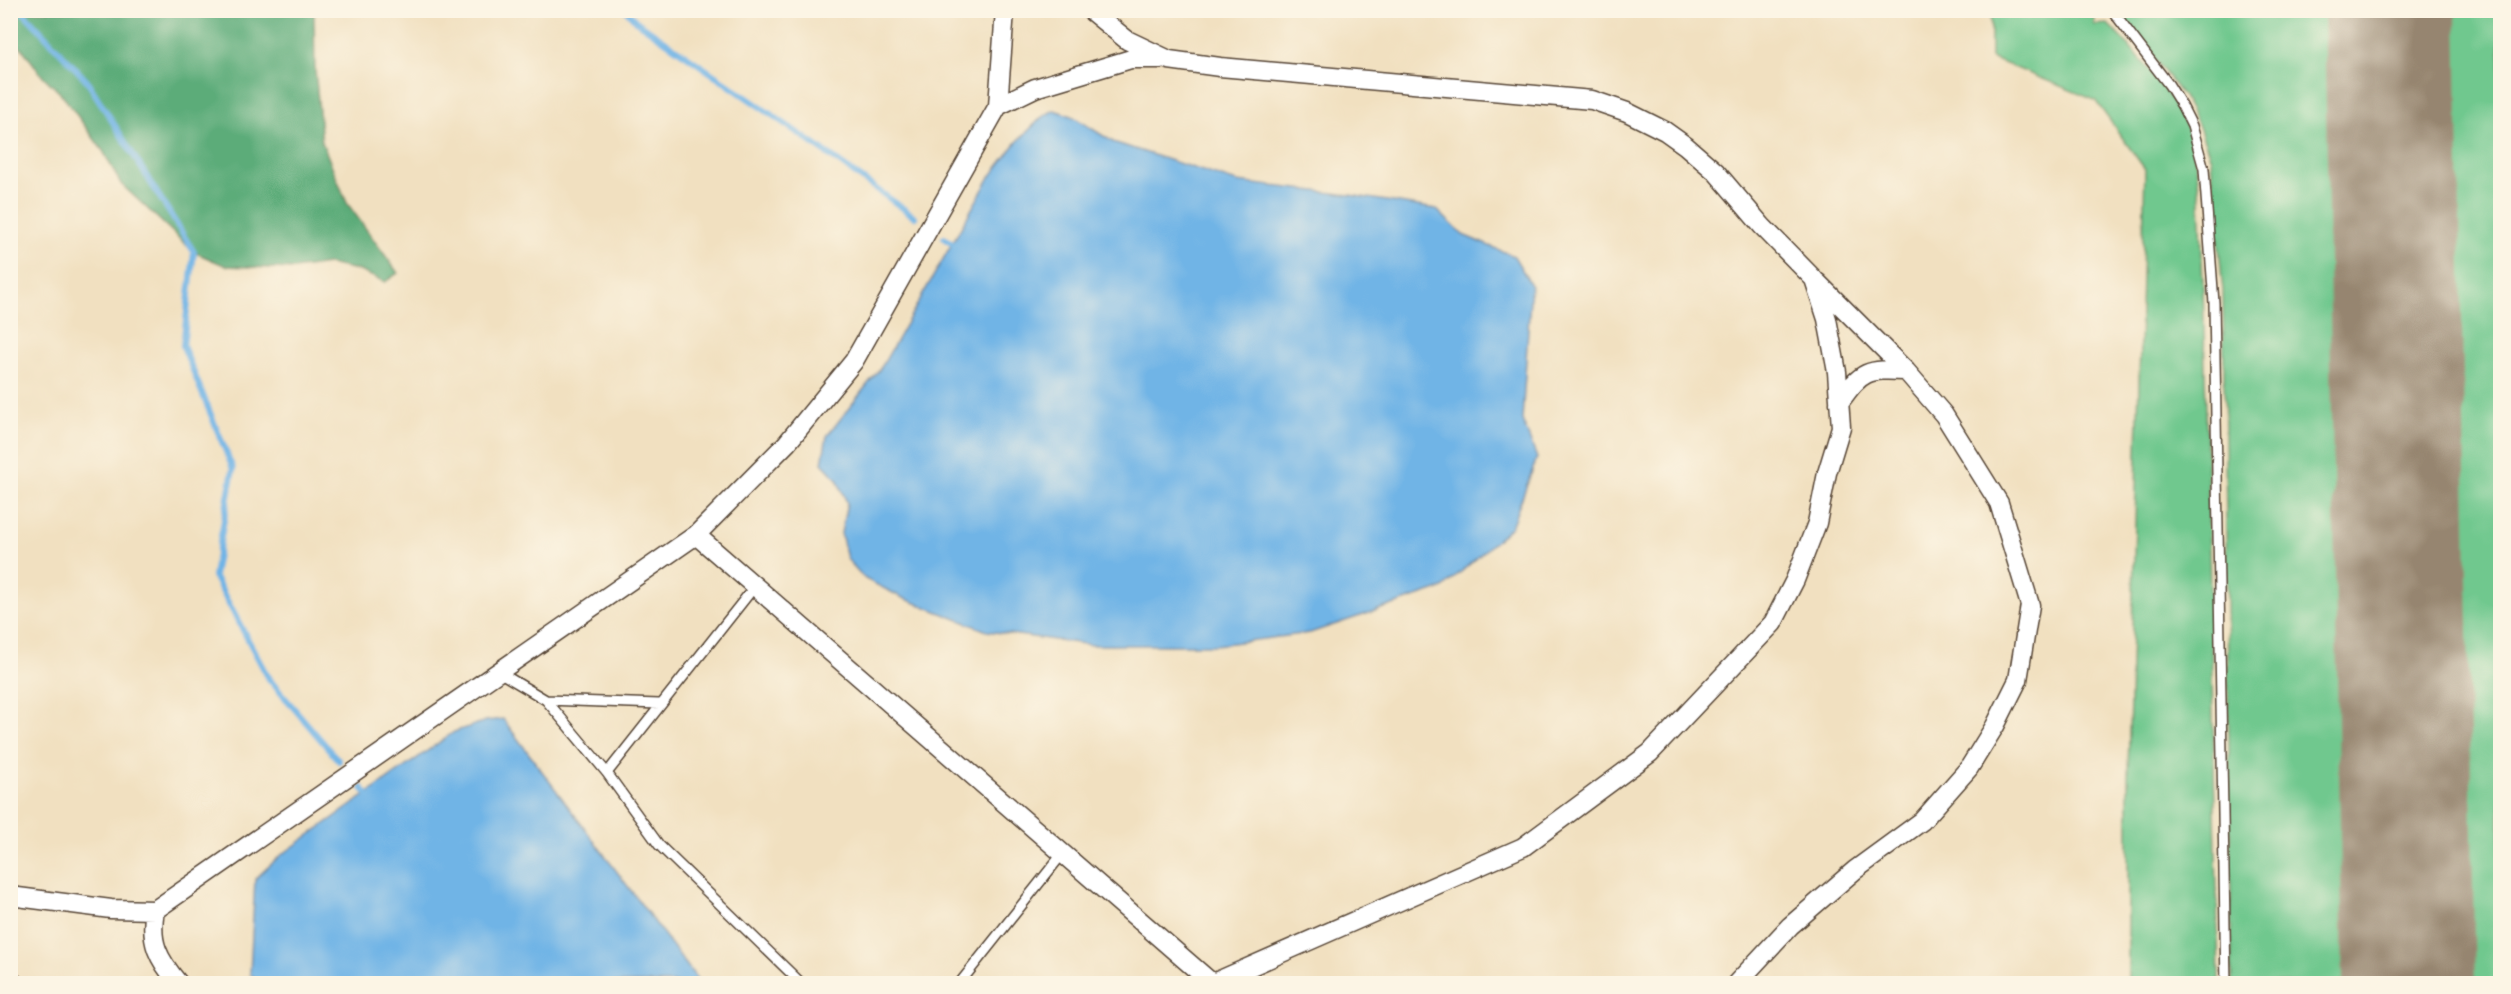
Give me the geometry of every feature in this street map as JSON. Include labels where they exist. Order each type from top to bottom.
[{"type":"street","points":[[10,896],[111,909],[155,910],[696,535],[787,443],[854,361],[998,106],[1005,10]]},
{"type":"street","points":[[1090,10],[1127,40],[1169,60]]},
{"type":"street","points":[[998,106],[1035,88],[1131,59],[1169,60],[1220,67],[1592,100],[1627,112],[1665,131],[1716,172],[1762,226],[1906,371],[1944,415],[1999,503],[2030,605],[2018,680],[1995,726],[1969,768],[1922,821],[1855,870],[1790,926],[1743,980]]},
{"type":"street","points":[[696,535],[1213,983],[1523,847],[1650,753],[1773,623],[1795,580],[1818,523],[1827,473],[1841,427],[1837,372],[1827,319],[1814,279]]},
{"type":"street","points":[[1839,403],[1854,382],[1875,369],[1906,371]]},
{"type":"street","points":[[155,910],[152,928],[155,949],[179,984]]},
{"type":"street","points":[[10,981],[15,984]]},
{"type":"lane","points":[[2112,10],[2169,85],[2182,106],[2192,126],[2205,169],[2214,303],[2226,984]]},
{"type":"lane","points":[[607,773],[754,586]]},
{"type":"lane","points":[[499,672],[546,699],[607,773],[659,845],[802,984]]},
{"type":"lane","points":[[546,699],[659,704]]},
{"type":"lane","points":[[959,984],[1063,853]]},
{"type":"green space","points":[[2122,10],[2345,11],[2363,983],[2232,983],[2223,291],[2211,159],[2198,124],[2182,95],[2122,17]]},
{"type":"green space","points":[[10,11],[314,11],[315,69],[322,142],[347,203],[398,273],[385,282],[357,270],[328,264],[294,269],[226,266],[194,252],[121,184],[103,151],[63,96],[41,74],[21,47],[11,42]]},
{"type":"green space","points":[[1991,11],[2094,11],[2094,25],[2108,24],[2161,85],[2179,113],[2192,145],[2198,184],[2203,283],[2219,983],[2128,983],[2128,772],[2145,169],[2095,100],[1991,58]]},
{"type":"green space","points":[[2437,11],[2500,11],[2500,983],[2475,981],[2469,978],[2460,968],[2455,950]]},
{"type":"water","points":[[1054,110],[1072,116],[1113,142],[1237,182],[1350,195],[1436,209],[1463,235],[1514,256],[1531,285],[1522,420],[1537,458],[1511,527],[1443,588],[1310,633],[1216,645],[1092,645],[987,631],[903,598],[865,579],[847,559],[841,533],[847,503],[837,479],[822,463],[827,436],[882,366],[990,177],[1017,142],[1042,117]]},
{"type":"water","points":[[503,719],[700,983],[261,983],[250,974],[255,879],[280,856],[454,732],[486,721]]},
{"type":"waterway","points":[[21,10],[87,81],[194,252],[183,346],[233,469],[214,576],[269,679],[339,761]]},
{"type":"waterway","points":[[626,10],[636,21],[915,217]]},
{"type":"waterway","points":[[944,238],[951,243]]},
{"type":"waterway","points":[[362,788],[367,794]]},
{"type":"taxiway","points":[[2408,938],[2423,984]]},
{"type":"runway","points":[[2390,10],[2409,984]]}]
